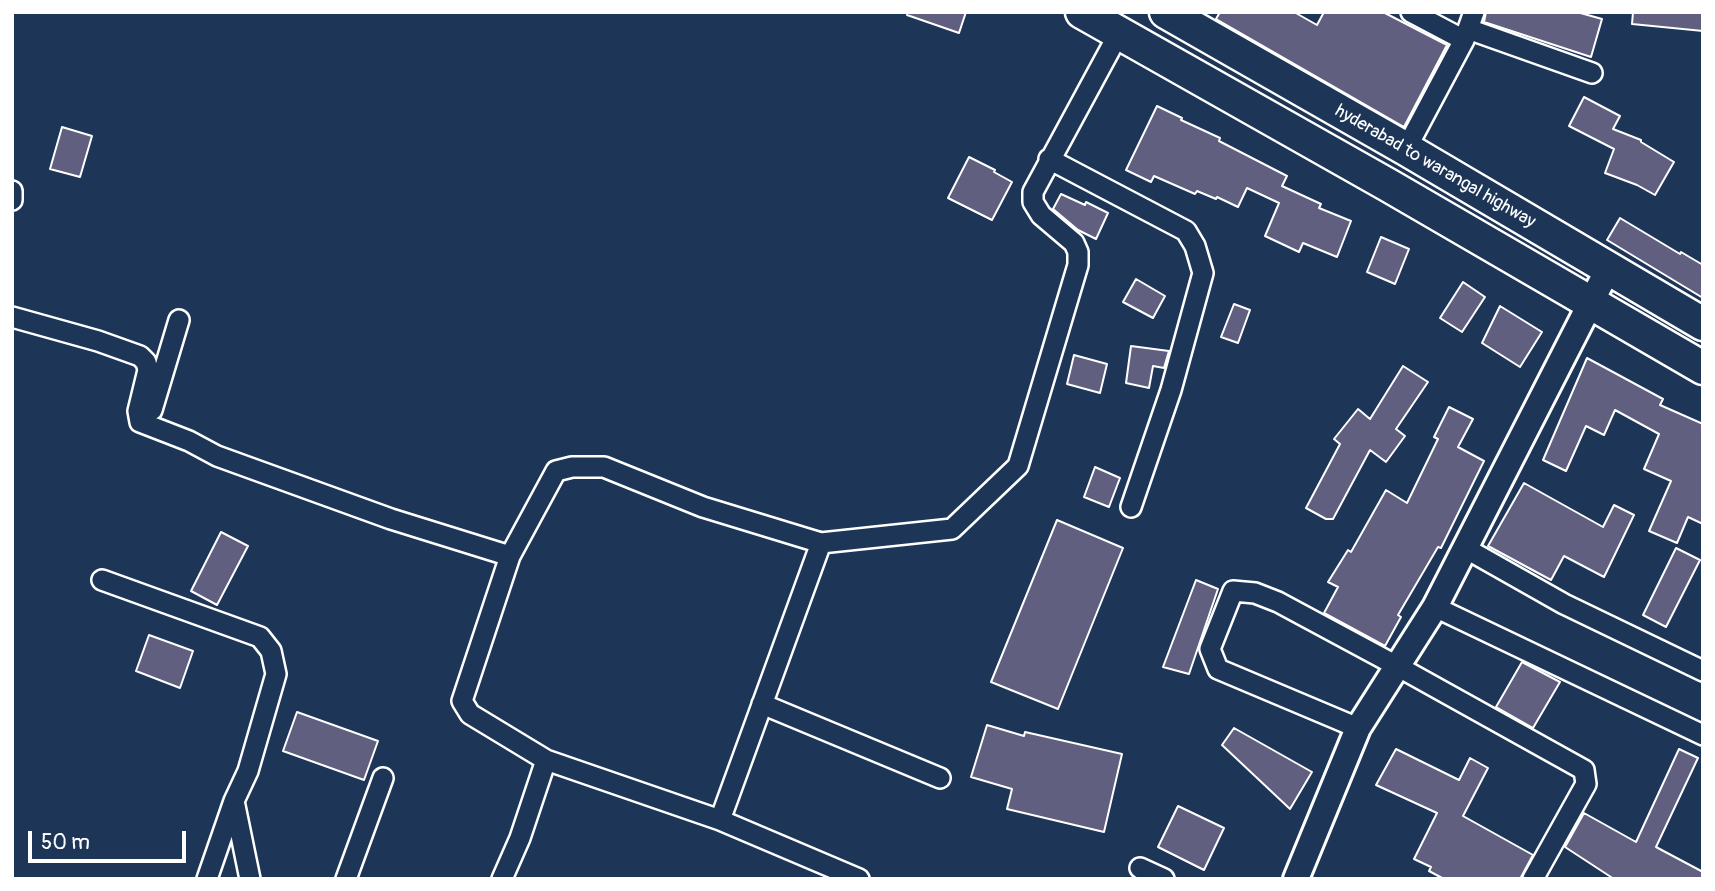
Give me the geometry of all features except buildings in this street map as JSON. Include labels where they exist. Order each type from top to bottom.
[{"type":"main road","points":[[1082,12],[1388,185],[1703,369]]},
{"type":"main road","name":"hyderabad to warangal highway","points":[[1166,12],[1203,21],[1406,149],[1703,324]]},
{"type":"street","points":[[1411,12],[1469,27],[1592,73]]},
{"type":"street","points":[[1406,149],[1469,27]]},
{"type":"street","points":[[859,879],[720,820],[546,760],[470,714],[462,701],[510,556],[555,471],[572,467],[604,467],[703,508],[821,543],[952,529],[1018,466],[1078,265],[1078,252],[1074,243],[1041,215],[1033,202],[1033,192],[1119,33]]},
{"type":"street","points":[[1049,159],[1186,231],[1195,246],[1203,273],[1171,390],[1131,507]]},
{"type":"street","points":[[12,191],[12,200]]},
{"type":"street","points":[[1296,879],[1358,728],[1435,607],[1608,269]]},
{"type":"street","points":[[12,317],[98,341],[140,356],[146,362],[148,370],[138,411],[141,422],[147,425],[189,441],[217,456],[510,556]]},
{"type":"street","points":[[147,425],[179,320]]},
{"type":"street","points":[[720,820],[821,543]]},
{"type":"street","points":[[1465,548],[1564,604],[1703,671]]},
{"type":"street","points":[[102,580],[260,637],[271,651],[276,674],[248,771],[234,801],[207,879]]},
{"type":"street","points":[[1358,728],[1218,669],[1210,649],[1233,591],[1255,593],[1278,602],[1584,770],[1586,784],[1533,879]]},
{"type":"street","points":[[1435,607],[1703,735]]},
{"type":"street","points":[[762,704],[940,778]]},
{"type":"street","points":[[502,879],[520,838],[546,760]]},
{"type":"street","points":[[346,879],[383,778]]},
{"type":"street","points":[[234,801],[250,879]]},
{"type":"street","points":[[1140,869],[1164,879]]}]
